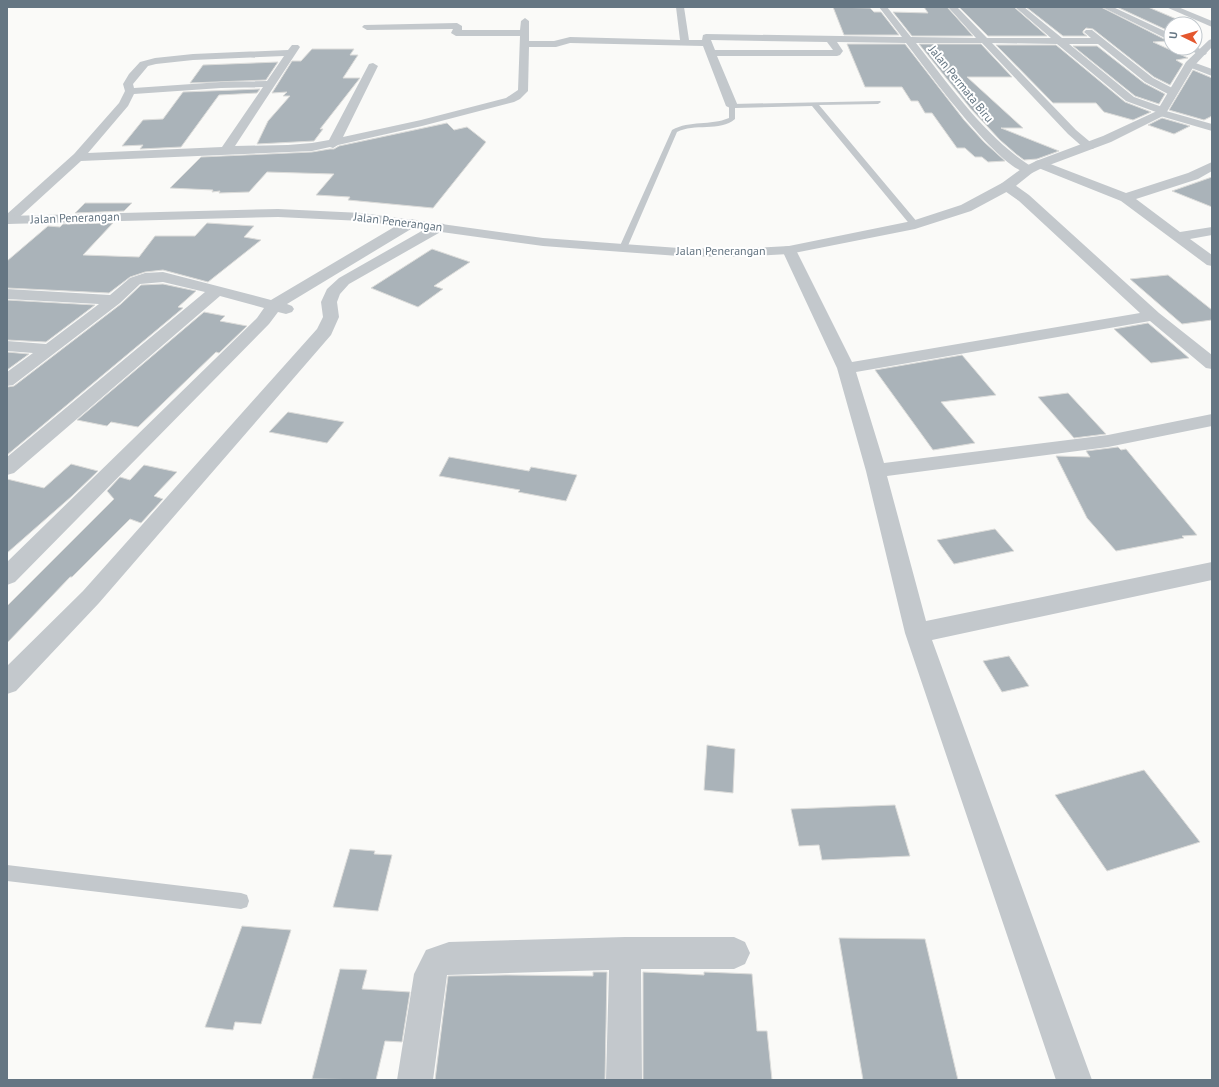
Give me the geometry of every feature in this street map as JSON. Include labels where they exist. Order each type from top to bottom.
[{"type":"street","points":[[680,7],[685,43]]},
{"type":"street","name":"Jalan Permata Biru","points":[[883,7],[969,117],[1006,156],[1126,198],[1212,262]]},
{"type":"street","points":[[952,7],[1072,132],[1089,146]]},
{"type":"street","points":[[1019,7],[1130,99],[1212,128]]},
{"type":"street","points":[[1106,7],[1163,34]]},
{"type":"street","points":[[1170,7],[1212,24]]},
{"type":"street","points":[[78,157],[226,150],[288,149],[333,144],[510,100],[516,97],[523,90],[525,21]]},
{"type":"street","points":[[367,27],[457,26],[458,28],[456,31],[458,33],[524,39],[556,44],[570,40],[707,43]]},
{"type":"street","points":[[1089,32],[1149,80],[1172,92]]},
{"type":"street","points":[[732,106],[707,43],[706,38],[710,36],[984,41],[1101,41]]},
{"type":"street","points":[[710,52],[835,54],[838,51],[830,39]]},
{"type":"street","points":[[1161,111],[1190,64],[1205,48]]},
{"type":"street","points":[[8,220],[78,157],[124,104],[130,91],[128,84],[137,70],[148,62],[193,57],[293,50],[226,150]]},
{"type":"street","points":[[1190,64],[1212,73]]},
{"type":"street","points":[[333,144],[373,66]]},
{"type":"street","points":[[130,91],[221,85],[270,84]]},
{"type":"street","name":"Jalan Penerangan","points":[[8,220],[278,213],[362,217],[543,242],[623,248],[679,252],[731,253],[788,250],[915,225],[966,208],[1008,186],[1034,167],[1128,130],[1161,111]]},
{"type":"street","points":[[1126,198],[1193,176],[1212,166]]},
{"type":"street","points":[[1008,186],[1024,198],[1153,316],[1212,364]]},
{"type":"street","points":[[7,576],[263,321],[280,307],[343,269],[425,225]]},
{"type":"street","points":[[7,683],[91,597],[325,331],[331,317],[329,302],[333,292],[344,281],[425,225]]},
{"type":"street","points":[[1179,236],[1212,232]]},
{"type":"street","points":[[788,250],[846,368],[876,471],[917,633],[1074,1080]]},
{"type":"street","points":[[7,381],[114,300],[135,281],[144,278],[163,277],[280,307]]},
{"type":"street","points":[[7,468],[216,291]]},
{"type":"street","points":[[7,294],[114,300]]},
{"type":"street","points":[[846,368],[1153,316]]},
{"type":"street","points":[[7,346],[49,349]]},
{"type":"street","points":[[876,471],[1108,441],[1212,420]]},
{"type":"street","points":[[917,633],[1212,571]]},
{"type":"street","points":[[624,1080],[625,953]]},
{"type":"street","points":[[415,1080],[430,974],[437,961],[449,958],[625,953],[734,953]]},
{"type":"lane","points":[[623,248],[674,131],[688,124],[726,122],[732,119],[732,106],[815,105],[878,102]]},
{"type":"lane","points":[[815,105],[915,225]]},
{"type":"lane","points":[[7,873],[241,901]]},
{"type":"building","points":[[833,7],[870,8],[874,12],[881,12],[899,35],[844,35]]},
{"type":"building","points":[[924,7],[947,7],[973,36],[912,36],[893,12],[928,13]]},
{"type":"building","points":[[959,7],[1014,7],[1047,36],[988,36]]},
{"type":"building","points":[[1026,7],[1101,7],[1163,38],[1163,41],[1153,42],[1163,47],[1163,56],[1184,56],[1188,58],[1176,60],[1183,64],[1170,85],[1154,77],[1093,29],[1086,28],[1083,31],[1083,33],[1087,36],[1063,36]]},
{"type":"building","points":[[1117,7],[1148,7],[1169,16],[1163,16],[1163,28]]},
{"type":"building","points":[[847,44],[905,44],[964,120],[984,142],[1005,161],[988,162],[982,157],[975,157],[965,148],[957,148],[932,113],[925,113],[918,101],[911,101],[902,87],[865,87]]},
{"type":"building","points":[[919,44],[981,44],[1012,77],[967,77],[1023,128],[1001,128],[1059,151],[1037,159],[1024,160],[1016,154],[1000,140],[971,109]]},
{"type":"building","points":[[996,45],[1056,45],[1125,102],[1151,112],[1133,120],[1104,112],[1096,103],[1053,103]]},
{"type":"building","points":[[1073,46],[1097,46],[1144,83],[1165,94],[1159,104],[1135,96]]},
{"type":"building","points":[[312,49],[354,49],[350,55],[358,55],[343,78],[360,78],[320,129],[323,129],[314,141],[257,144],[268,121],[290,96],[283,96],[287,92],[272,93],[292,61],[301,61]]},
{"type":"building","points":[[278,62],[266,80],[190,83],[203,65]]},
{"type":"building","points":[[1193,70],[1212,78],[1212,116],[1204,120],[1169,110]]},
{"type":"building","points":[[260,89],[257,93],[219,95],[181,147],[140,149],[143,145],[122,146],[143,120],[163,119],[183,92]]},
{"type":"building","points":[[1162,118],[1190,126],[1174,134],[1148,125]]},
{"type":"building","points":[[447,123],[454,130],[467,127],[486,142],[433,208],[348,200],[350,197],[316,195],[334,174],[267,172],[249,192],[219,193],[220,191],[212,192],[213,190],[170,188],[201,157],[312,152],[334,149],[339,146]]},
{"type":"building","points":[[1212,177],[1212,207],[1172,191]]},
{"type":"building","points":[[85,203],[132,203],[124,211],[75,213]]},
{"type":"building","points":[[113,223],[83,255],[139,257],[155,236],[195,236],[207,223],[254,226],[244,237],[261,240],[208,282],[163,270],[145,272],[130,277],[109,293],[7,288],[7,261],[48,226],[60,227],[63,224]]},
{"type":"building","points":[[432,249],[470,262],[434,286],[443,289],[418,307],[371,288]]},
{"type":"building","points":[[1168,275],[1212,310],[1212,320],[1182,324],[1130,279]]},
{"type":"building","points":[[163,284],[196,291],[178,307],[183,308],[7,455],[7,387],[14,386],[121,304],[141,285]]},
{"type":"building","points":[[7,300],[95,305],[46,342],[7,340]]},
{"type":"building","points":[[204,312],[225,316],[220,321],[247,326],[219,353],[216,352],[138,427],[111,422],[107,426],[77,420]]},
{"type":"building","points":[[1148,323],[1189,358],[1151,363],[1114,329]]},
{"type":"building","points":[[7,352],[29,354],[7,370]]},
{"type":"building","points":[[962,355],[996,395],[941,402],[975,443],[933,450],[875,370]]},
{"type":"building","points":[[1068,393],[1106,434],[1074,438],[1038,397]]},
{"type":"building","points":[[288,412],[344,422],[327,443],[269,432]]},
{"type":"building","points":[[1118,447],[1121,450],[1126,449],[1197,535],[1182,536],[1184,538],[1116,551],[1087,518],[1056,456],[1090,457],[1086,451]]},
{"type":"building","points":[[449,457],[529,471],[531,467],[577,475],[566,501],[518,492],[520,490],[439,476]]},
{"type":"building","points":[[71,464],[98,471],[7,553],[7,479],[44,488]]},
{"type":"building","points":[[144,465],[177,472],[154,496],[163,499],[141,523],[130,519],[72,577],[70,577],[7,643],[7,606],[114,499],[107,491],[120,477],[130,480]]},
{"type":"building","points":[[995,529],[1014,551],[954,564],[937,540]]},
{"type":"building","points":[[1009,656],[1029,686],[1002,692],[983,661]]},
{"type":"building","points":[[707,745],[735,749],[733,793],[704,790]]},
{"type":"building","points":[[1144,770],[1200,842],[1107,871],[1055,795]]},
{"type":"building","points":[[895,805],[910,856],[822,860],[819,845],[799,846],[791,809]]},
{"type":"building","points":[[350,849],[375,851],[374,854],[392,855],[378,911],[333,907]]},
{"type":"building","points":[[242,926],[291,930],[261,1024],[235,1022],[233,1030],[205,1027]]},
{"type":"building","points":[[839,938],[925,939],[958,1080],[863,1080]]},
{"type":"building","points":[[340,969],[367,970],[362,989],[410,992],[402,1042],[385,1041],[376,1080],[312,1079]]},
{"type":"building","points":[[593,972],[607,972],[605,1080],[435,1080],[448,976],[593,976]]},
{"type":"building","points":[[643,972],[704,975],[704,972],[752,974],[757,1031],[767,1031],[772,1080],[643,1080]]}]
